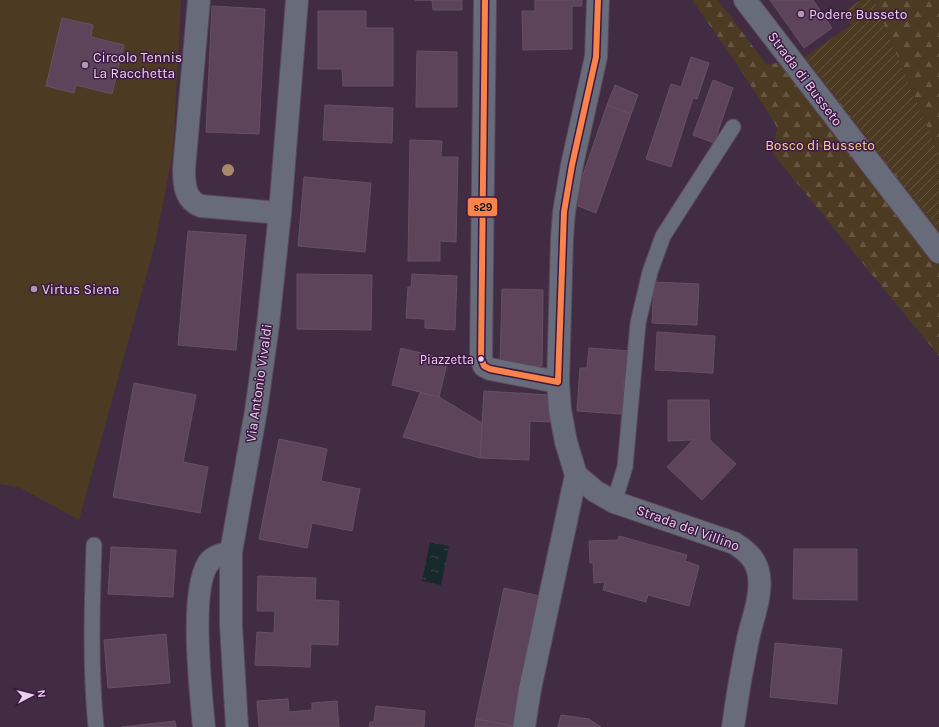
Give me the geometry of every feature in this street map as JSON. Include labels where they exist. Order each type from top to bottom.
[{"type":"street","points":[[199,0],[184,169],[187,194],[195,204],[201,206],[280,213]]},
{"type":"street","name":"Via Antonio Vivaldi","points":[[237,727],[232,625],[231,552],[263,366],[280,213],[297,0]]},
{"type":"street","points":[[485,0],[481,358],[484,366],[490,370],[558,382]]},
{"type":"street","points":[[524,727],[530,689],[576,475],[563,427],[558,382],[564,212],[572,165],[596,57],[598,0]]},
{"type":"street","name":"Strada di Busseto","points":[[744,0],[939,252]]},
{"type":"street","name":"Strada del Villino","points":[[576,475],[595,491],[614,502],[734,543],[745,549],[754,560],[759,576],[758,593],[738,685],[733,727]]},
{"type":"street","points":[[204,727],[198,643],[201,578],[211,560],[231,552]]},
{"type":"lane","points":[[614,502],[625,467],[638,322],[650,272],[663,236],[733,127]]},
{"type":"lane","points":[[94,546],[92,631],[96,727]]},
{"type":"green space","points":[[0,0],[181,0],[173,152],[155,244],[79,520],[21,488],[0,484]]},
{"type":"green space","name":"Bosco di Busseto","points":[[692,0],[718,0],[767,65],[805,57],[939,229],[939,356],[773,154],[777,127],[735,61]]},
{"type":"green space","points":[[861,0],[874,0],[939,156],[939,229],[805,57],[851,25],[843,12]]},
{"type":"green space","points":[[874,0],[939,0],[939,156]]},
{"type":"water","points":[[430,542],[449,546],[441,585],[422,581]]},
{"type":"building","points":[[432,0],[462,0],[462,10],[433,10]]},
{"type":"building","points":[[535,0],[582,0],[582,6],[572,6],[572,49],[523,50],[522,11],[535,11]]},
{"type":"building","name":"Podere Busseto","points":[[770,0],[813,0],[832,28],[804,48]]},
{"type":"building","points":[[212,6],[265,9],[259,134],[206,132]]},
{"type":"building","points":[[318,11],[366,11],[366,28],[393,28],[393,86],[343,86],[342,69],[318,69]]},
{"type":"building","name":"Circolo Tennis La Racchetta","points":[[62,18],[93,25],[91,37],[124,45],[112,94],[76,85],[74,93],[46,86]]},
{"type":"building","points":[[417,51],[457,52],[457,107],[416,107]]},
{"type":"building","points":[[691,57],[709,63],[697,99],[693,98],[671,167],[646,159],[671,84],[681,87]]},
{"type":"building","points":[[713,80],[733,88],[714,143],[693,135]]},
{"type":"building","points":[[615,85],[638,95],[631,114],[607,105]]},
{"type":"building","points":[[325,105],[393,108],[392,143],[323,140]]},
{"type":"building","points":[[607,105],[631,114],[596,213],[573,204]]},
{"type":"building","points":[[410,140],[442,141],[441,157],[458,157],[456,242],[440,241],[440,261],[408,261]]},
{"type":"building","points":[[304,177],[371,183],[365,252],[298,246]]},
{"type":"building","points":[[188,231],[246,235],[236,350],[178,345]]},
{"type":"building","points":[[297,274],[372,275],[371,330],[297,329]]},
{"type":"building","points":[[412,274],[457,276],[455,330],[425,328],[425,319],[406,318],[408,287],[411,287]]},
{"type":"building","points":[[654,282],[699,284],[697,325],[652,323]]},
{"type":"building","points":[[502,289],[543,290],[542,366],[500,365]]},
{"type":"building","points":[[657,332],[715,336],[713,373],[655,370]]},
{"type":"building","points":[[401,348],[448,360],[439,397],[392,385]]},
{"type":"building","points":[[589,348],[632,351],[630,380],[624,380],[622,414],[577,411],[580,368],[587,368]]},
{"type":"building","points":[[134,383],[196,395],[183,462],[208,467],[200,513],[113,497]]},
{"type":"building","points":[[484,391],[551,395],[550,422],[530,421],[529,460],[480,458]]},
{"type":"building","points":[[420,393],[439,397],[482,423],[480,458],[403,437]]},
{"type":"building","points":[[668,400],[709,400],[710,440],[736,464],[702,500],[667,467],[693,440],[668,441]]},
{"type":"building","points":[[279,439],[327,449],[321,481],[360,489],[352,531],[312,523],[307,548],[259,539]]},
{"type":"building","points":[[619,536],[687,555],[685,561],[699,566],[689,606],[648,595],[646,602],[603,590],[605,582],[594,583],[593,563],[590,563],[589,541],[618,540]]},
{"type":"building","points":[[111,547],[176,550],[173,597],[108,594]]},
{"type":"building","points":[[794,549],[857,549],[857,600],[793,599]]},
{"type":"building","points":[[258,576],[316,578],[315,600],[339,601],[338,645],[311,644],[310,667],[255,665],[257,632],[274,633],[275,611],[257,611]]},
{"type":"building","points":[[504,588],[540,596],[513,726],[476,719]]},
{"type":"building","points":[[166,634],[170,683],[108,688],[104,640]]},
{"type":"building","points":[[775,643],[842,649],[837,704],[770,697]]},
{"type":"building","points":[[288,699],[289,712],[312,710],[312,703],[337,701],[339,727],[259,727],[257,701]]},
{"type":"building","points":[[376,706],[425,711],[424,727],[369,727],[370,722],[374,722]]},
{"type":"building","points":[[561,715],[589,719],[601,727],[558,727]]},
{"type":"building","points":[[476,719],[513,726],[513,727],[475,727]]},
{"type":"building","points":[[175,721],[176,727],[122,727]]},
{"type":"transit line","name":"s29","points":[[485,0],[481,358],[484,366],[490,369],[558,382],[564,212],[572,165],[596,57],[598,0]]},
{"type":"place","name":"Podere Busseto","points":[[801,14]]},
{"type":"place","name":"Circolo Tennis La Racchetta","points":[[85,65]]},
{"type":"place","name":"Virtus Siena","points":[[34,289]]},
{"type":"place","name":"Piazzetta","points":[[481,359]]}]
